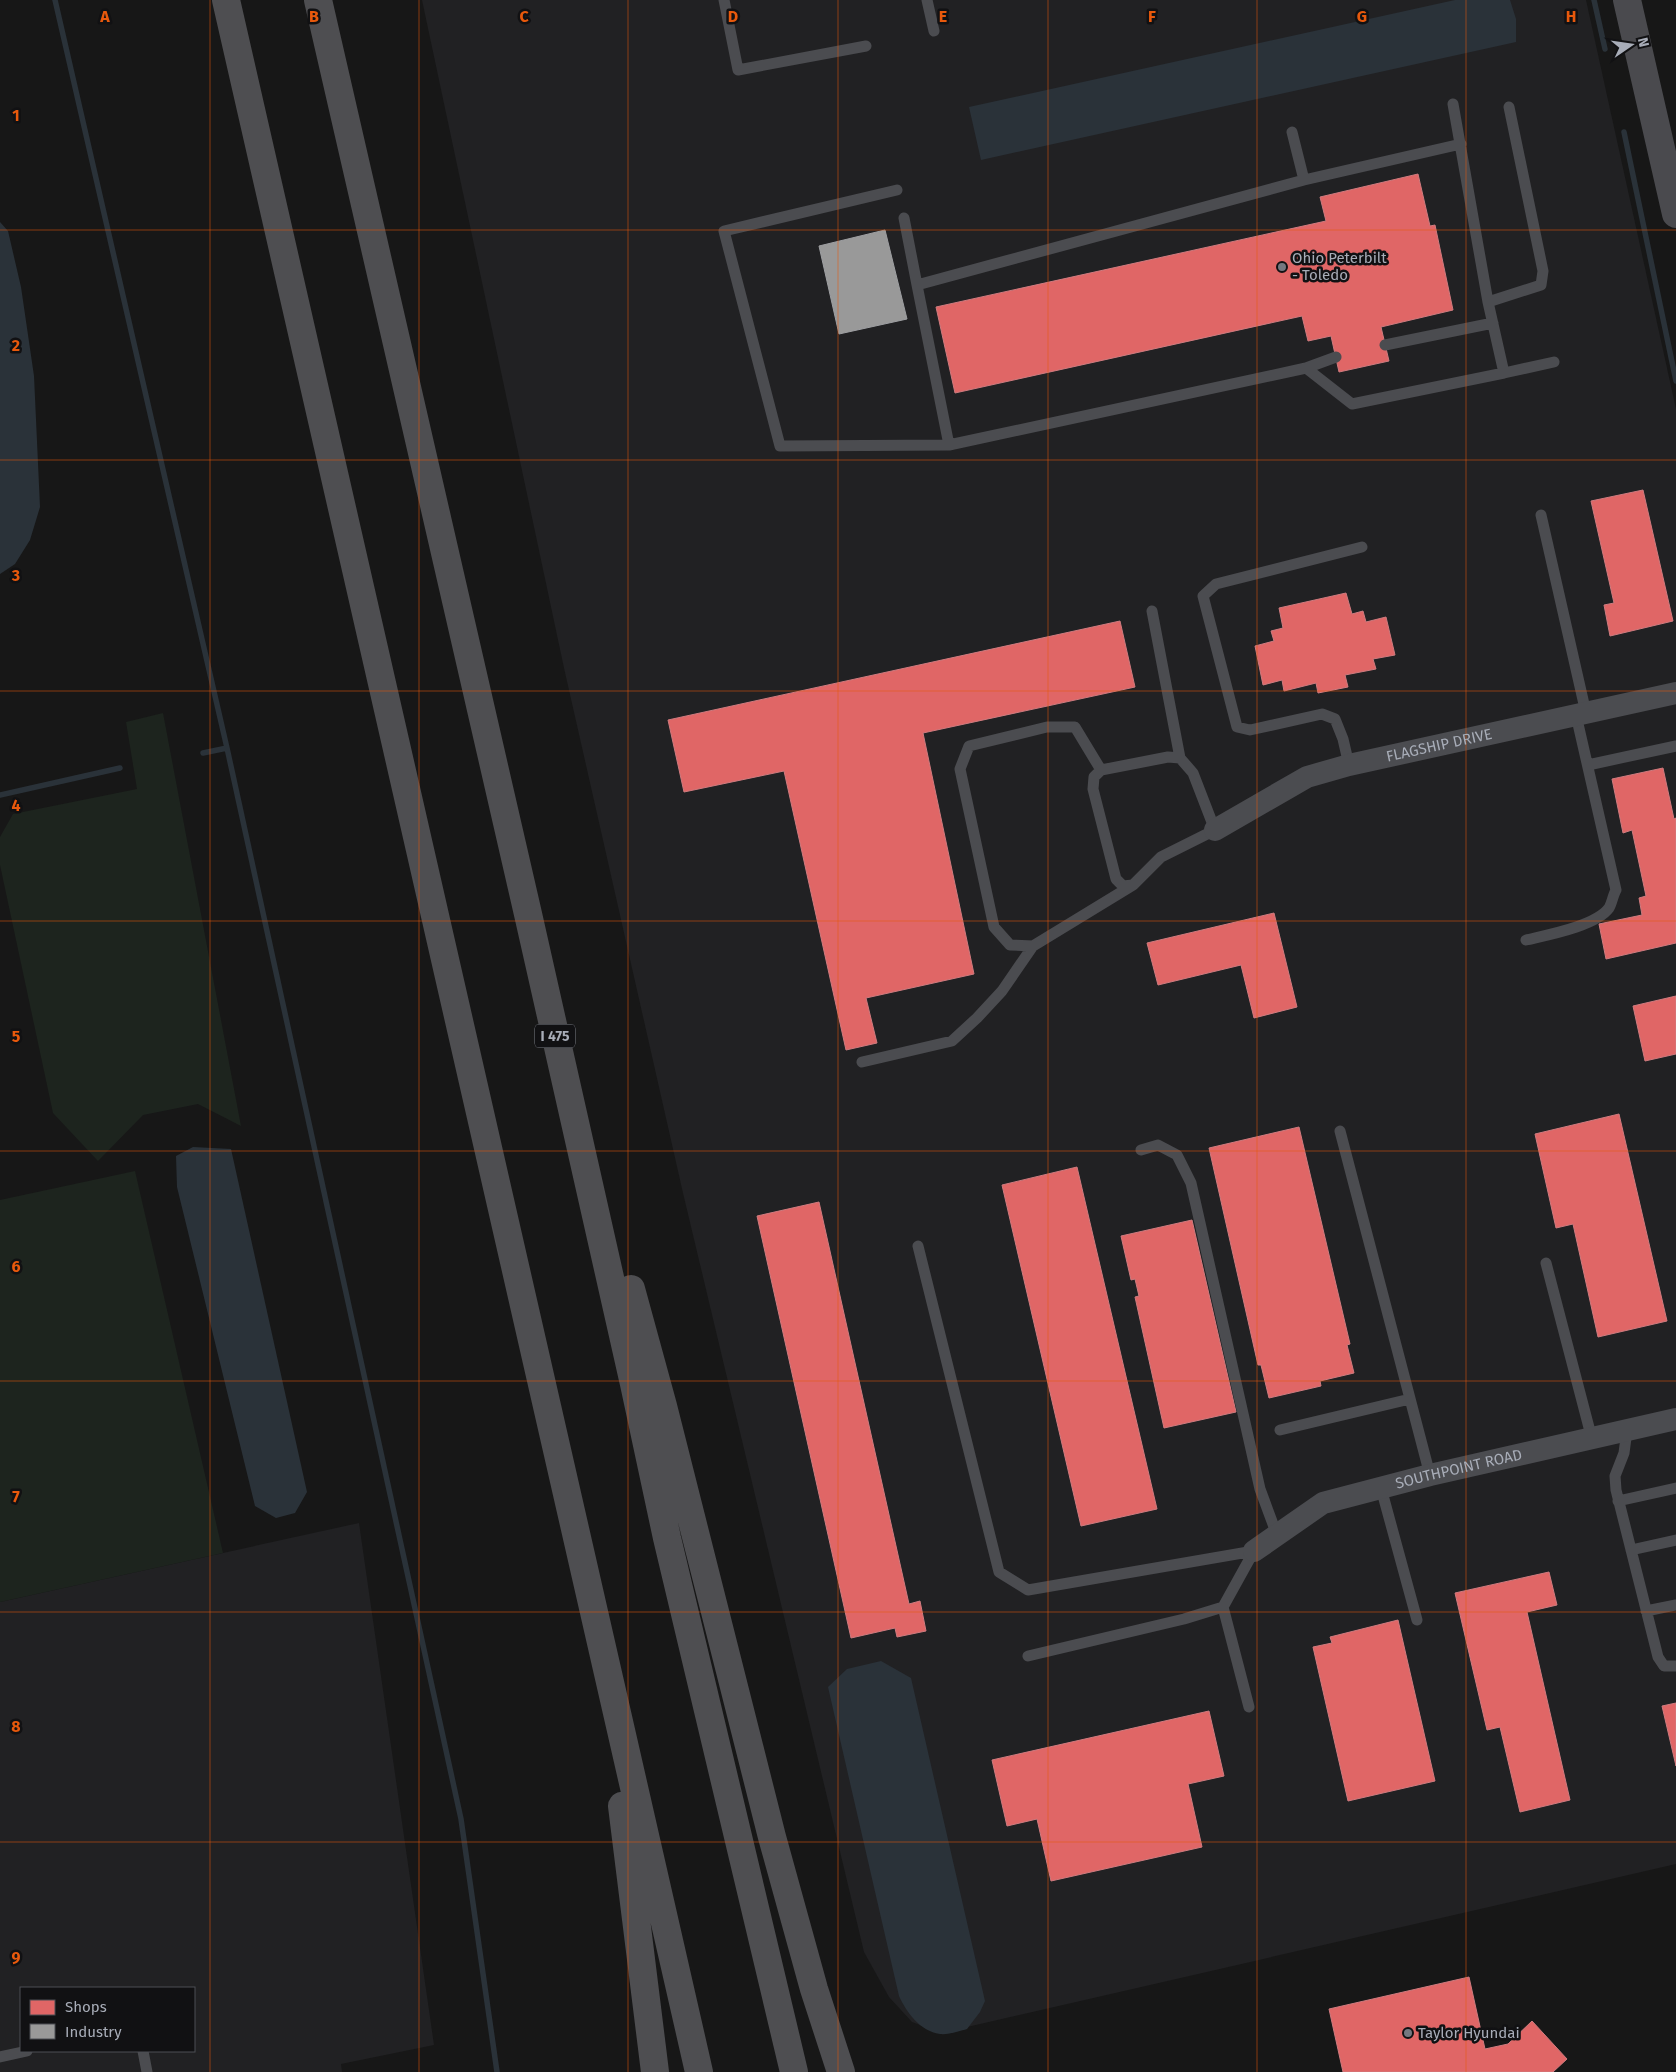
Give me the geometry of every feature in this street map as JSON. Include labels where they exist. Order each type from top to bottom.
[{"type":"highway","points":[[226,0],[700,2072]]},
{"type":"highway","name":"I 475","points":[[318,0],[528,914],[667,1538],[794,2072]]},
{"type":"highway","points":[[528,914],[663,1406],[772,1837],[814,1989],[841,2072]]},
{"type":"highway","points":[[577,1538],[627,1838],[655,2072]]},
{"type":"street","points":[[1627,0],[1676,214]]},
{"type":"street","name":"FLAGSHIP DRIVE","points":[[1215,830],[1307,777],[1349,765],[1676,693]]},
{"type":"street","name":"SOUTHPOINT ROAD","points":[[1254,1551],[1323,1503],[1430,1475],[1676,1419]]},
{"type":"lane","points":[[724,0],[738,70],[866,46]]},
{"type":"lane","points":[[927,0],[934,31]]},
{"type":"lane","points":[[1453,104],[1488,302],[1504,373]]},
{"type":"lane","points":[[1488,302],[1541,285],[1544,271],[1509,107]]},
{"type":"lane","points":[[1292,132],[1304,180]]},
{"type":"lane","points":[[917,286],[1304,180],[1461,144]]},
{"type":"lane","points":[[898,190],[724,231],[780,446],[949,445],[1306,368],[1336,357]]},
{"type":"lane","points":[[904,218],[949,445]]},
{"type":"lane","points":[[1385,345],[1493,323]]},
{"type":"lane","points":[[1306,368],[1352,404],[1554,362]]},
{"type":"lane","points":[[1526,940],[1578,926],[1592,920],[1608,909],[1616,890],[1588,765],[1581,714],[1541,515]]},
{"type":"lane","points":[[1349,765],[1343,739],[1335,719],[1322,714],[1250,730],[1237,727],[1204,596],[1216,584],[1362,547]]},
{"type":"lane","points":[[862,1062],[952,1041],[977,1018],[1002,990],[1033,946],[1133,885],[1161,856],[1215,830],[1193,773],[1180,758],[1152,611]]},
{"type":"lane","points":[[1033,946],[1010,945],[994,927],[960,769],[969,746],[1047,727],[1075,728],[1101,770]]},
{"type":"lane","points":[[1588,765],[1676,746]]},
{"type":"lane","points":[[1133,885],[1123,886],[1116,879],[1093,789],[1094,777],[1101,770],[1168,757],[1180,758]]},
{"type":"lane","points":[[1340,1131],[1430,1475]]},
{"type":"lane","points":[[1140,1150],[1158,1145],[1177,1155],[1191,1183],[1260,1488],[1277,1535]]},
{"type":"lane","points":[[918,1246],[999,1572],[1028,1590],[1254,1551]]},
{"type":"lane","points":[[1546,1263],[1592,1439]]},
{"type":"lane","points":[[1280,1430],[1410,1400]]},
{"type":"lane","points":[[1627,1430],[1624,1453],[1615,1476],[1618,1500],[1658,1657],[1664,1666],[1676,1666]]},
{"type":"lane","points":[[1381,1488],[1417,1620]]},
{"type":"lane","points":[[1618,1500],[1676,1488]]},
{"type":"lane","points":[[1631,1550],[1676,1540]]},
{"type":"lane","points":[[1028,1656],[1184,1619],[1223,1606],[1254,1551]]},
{"type":"lane","points":[[1646,1611],[1676,1605]]},
{"type":"lane","points":[[1223,1606],[1249,1707]]},
{"type":"lane","points":[[0,2058],[23,2052]]},
{"type":"lane","points":[[143,2052],[147,2072]]},
{"type":"shaded area","points":[[422,0],[1586,0],[1676,409],[1676,1864],[941,2033],[912,2022],[889,1997],[864,1952],[683,1193],[564,668]]},
{"type":"shaded area","points":[[1455,0],[1510,0],[1516,19],[1516,42],[981,160],[969,107]]},
{"type":"shaded area","points":[[0,222],[8,231],[21,287],[34,376],[40,507],[30,540],[15,564],[0,574]]},
{"type":"shaded area","points":[[163,713],[241,1126],[198,1104],[143,1115],[98,1161],[53,1113],[0,865],[0,837],[13,814],[137,789],[126,722]]},
{"type":"shaded area","points":[[193,1147],[231,1149],[307,1492],[295,1513],[276,1518],[255,1506],[177,1187],[176,1156]]},
{"type":"shaded area","points":[[135,1171],[223,1553],[0,1602],[0,1200]]},
{"type":"shaded area","points":[[359,1523],[434,2045],[341,2064],[342,2072],[0,2072],[0,1602]]},
{"type":"shaded area","points":[[881,1661],[911,1678],[985,2001],[980,2012],[967,2029],[950,2033],[940,2034],[920,2025],[910,2015],[899,1996],[828,1687],[847,1669]]},
{"type":"building: Shops","name":"Ohio Peterbilt - Toledo","points":[[1418,174],[1430,226],[1435,225],[1453,310],[1381,327],[1389,361],[1339,372],[1331,336],[1308,341],[1302,316],[955,393],[936,307],[1326,221],[1320,197]]},
{"type":"building: Shops","points":[[1643,490],[1673,621],[1610,636],[1604,605],[1614,603],[1591,501]]},
{"type":"building: Shops","points":[[1346,593],[1352,614],[1363,611],[1366,622],[1386,617],[1395,655],[1373,659],[1376,669],[1345,675],[1348,687],[1318,693],[1316,683],[1284,691],[1282,680],[1263,685],[1255,646],[1274,641],[1271,631],[1283,628],[1279,608]]},
{"type":"building: Shops","points":[[1120,621],[1135,687],[923,733],[974,974],[866,998],[877,1043],[846,1050],[784,771],[684,792],[668,720]]},
{"type":"building: Shops","points":[[1663,768],[1674,819],[1676,818],[1676,943],[1606,959],[1599,924],[1642,915],[1639,898],[1646,896],[1632,830],[1623,833],[1612,779]]},
{"type":"building: Shops","points":[[1274,913],[1297,1007],[1254,1018],[1241,965],[1158,985],[1147,943]]},
{"type":"building: Shops","points":[[1676,996],[1676,1054],[1645,1061],[1633,1006]]},
{"type":"building: Shops","points":[[1619,1114],[1667,1321],[1598,1337],[1573,1224],[1556,1228],[1535,1134]]},
{"type":"building: Shops","points":[[1299,1127],[1350,1344],[1347,1345],[1354,1373],[1320,1381],[1321,1386],[1269,1398],[1261,1365],[1258,1365],[1209,1148]]},
{"type":"building: Shops","points":[[1077,1167],[1157,1509],[1081,1526],[1002,1185]]},
{"type":"building: Shops","points":[[819,1202],[909,1604],[920,1601],[926,1631],[897,1637],[895,1628],[851,1638],[757,1216]]},
{"type":"building: Shops","points":[[1192,1220],[1236,1412],[1164,1428],[1135,1297],[1139,1296],[1135,1279],[1131,1280],[1121,1236]]},
{"type":"building: Shops","points":[[1549,1572],[1557,1605],[1527,1612],[1570,1800],[1520,1812],[1500,1727],[1487,1730],[1455,1593]]},
{"type":"building: Shops","points":[[1398,1620],[1435,1781],[1348,1801],[1313,1647],[1332,1643],[1330,1637]]},
{"type":"building: Shops","points":[[1676,1703],[1676,1766],[1662,1706]]},
{"type":"building: Shops","points":[[1209,1711],[1224,1776],[1188,1784],[1202,1847],[1051,1881],[1037,1819],[1007,1826],[992,1760]]},
{"type":"building: Shops","name":"Taylor Hyundai","points":[[1469,1977],[1485,2049],[1508,2044],[1532,2021],[1567,2059],[1553,2072],[1343,2072],[1329,2009]]},
{"type":"building: Industry","points":[[885,230],[907,319],[839,334],[819,246]]},
{"type":"waterway","points":[[55,0],[227,748],[461,1819],[497,2072]]},
{"type":"waterway","points":[[1594,0],[1605,49]]},
{"type":"waterway","points":[[1624,132],[1676,381]]},
{"type":"waterway","points":[[203,753],[227,748]]},
{"type":"waterway","points":[[0,795],[120,768]]},
{"type":"place","name":"Ohio Peterbilt - Toledo","points":[[1282,267]]},
{"type":"place","name":"Taylor Hyundai","points":[[1408,2033]]}]
